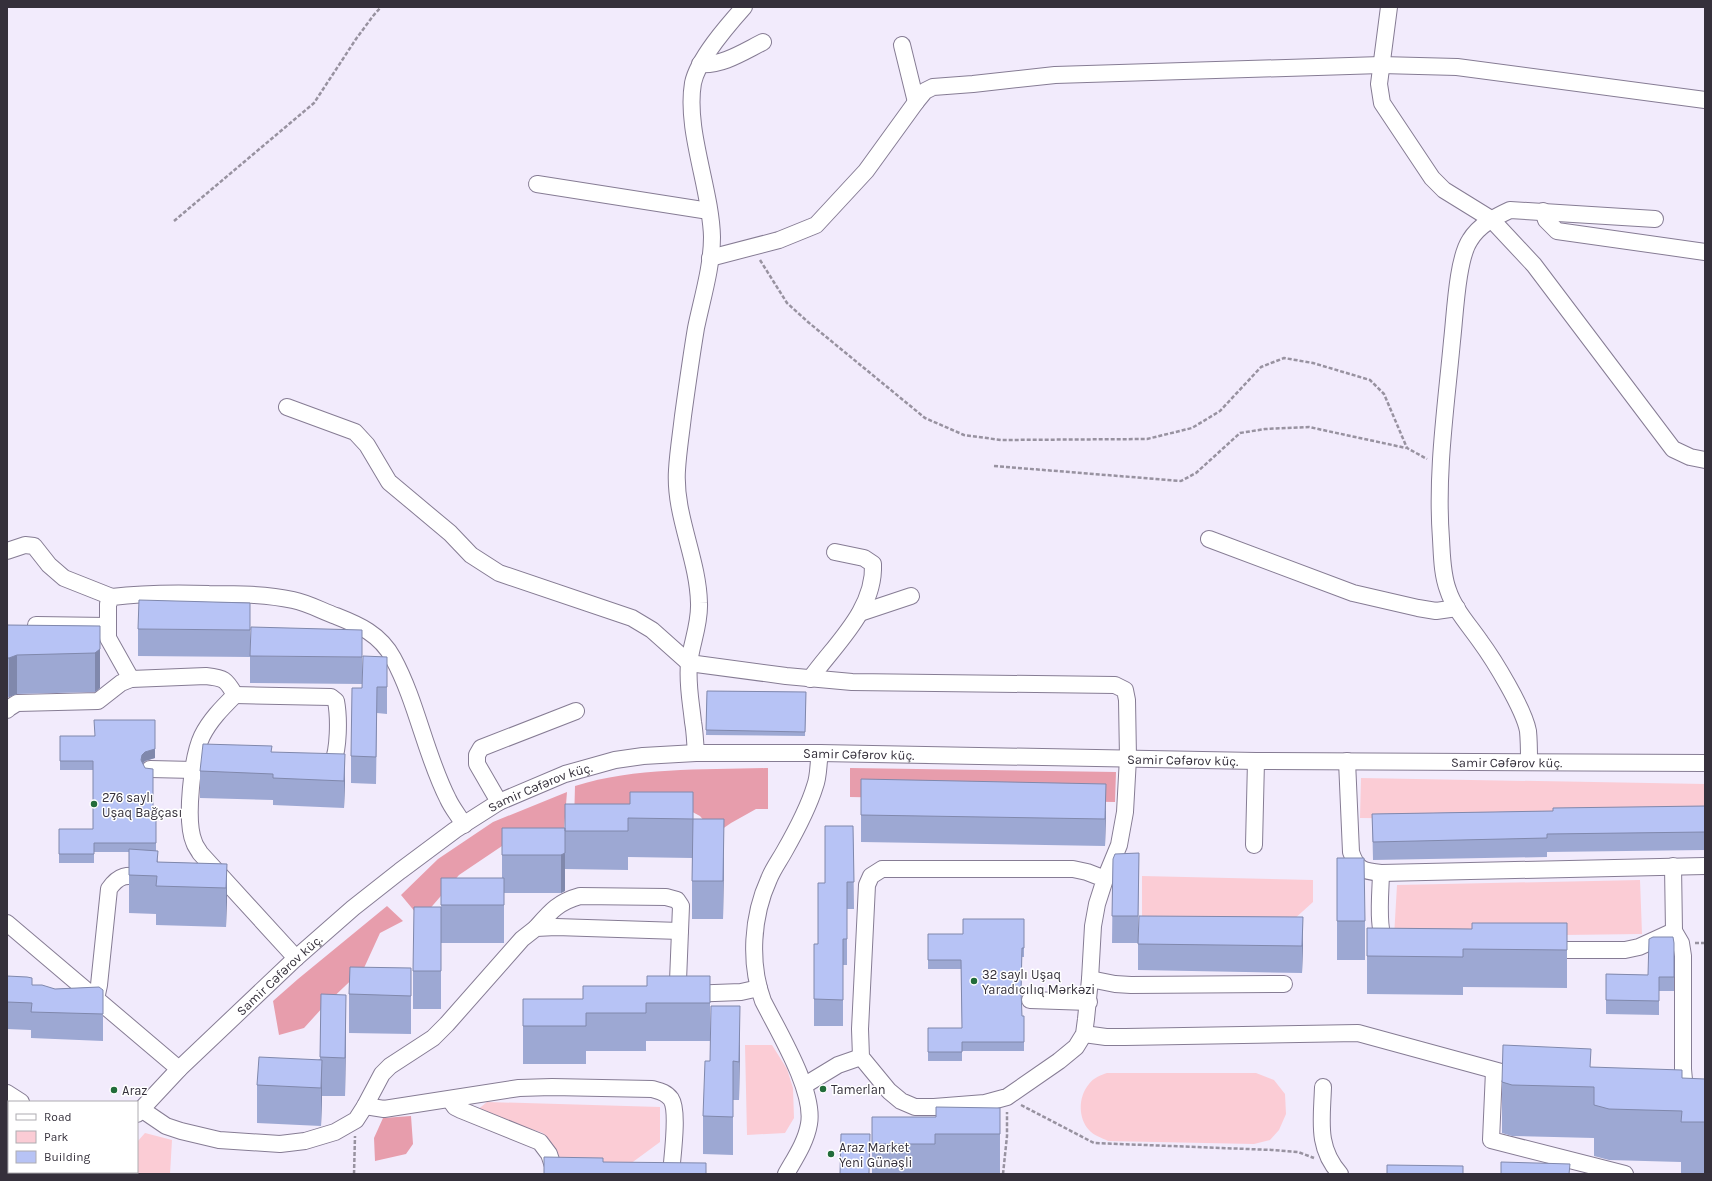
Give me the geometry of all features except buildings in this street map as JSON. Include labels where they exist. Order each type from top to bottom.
[{"type":"street","points":[[696,753],[689,698],[689,663],[698,625],[698,588],[689,543],[678,501],[677,472],[692,353],[710,258],[712,237],[692,102],[694,82],[700,64],[744,7]]},
{"type":"street","points":[[1389,7],[1379,84],[1382,103],[1432,178],[1444,190],[1491,219],[1534,265],[1672,449],[1690,457],[1705,460]]},
{"type":"street","points":[[700,64],[710,65],[720,62],[763,42]]},
{"type":"street","points":[[902,45],[916,102]]},
{"type":"street","points":[[710,258],[753,248],[778,240],[816,224],[866,171],[916,102],[933,86],[973,84],[1054,75],[1381,65],[1457,67],[1705,100]]},
{"type":"street","points":[[537,184],[709,211]]},
{"type":"street","points":[[1529,761],[1528,731],[1523,714],[1489,654],[1457,608],[1448,591],[1443,569],[1439,516],[1440,466],[1457,295],[1463,255],[1469,240],[1480,229],[1491,219],[1510,210],[1655,219]]},
{"type":"street","points":[[1543,211],[1546,220],[1558,231],[1705,252]]},
{"type":"street","points":[[287,407],[355,432],[367,444],[389,482],[450,532],[471,555],[499,573],[632,618],[652,630],[689,663],[810,679],[852,682],[1115,684],[1125,690],[1127,700],[1128,758],[1125,812],[1119,845],[1104,879],[1097,904],[1093,926],[1089,1002],[1084,1034],[1076,1047],[1070,1052],[1007,1097],[985,1104],[934,1107],[915,1107],[901,1101],[889,1091],[861,1057],[860,1029],[867,885],[871,876],[882,869],[1073,869],[1087,872],[1104,879]]},
{"type":"street","points":[[1209,539],[1353,593],[1436,611],[1457,608]]},
{"type":"street","points":[[7,551],[25,545],[34,546],[49,565],[64,578],[112,597],[145,593],[243,594],[274,596],[294,600],[352,622],[373,633],[382,642],[393,658],[414,706],[448,800],[464,825]]},
{"type":"street","points":[[810,679],[860,613],[868,596],[874,574],[873,564],[864,558],[835,552]]},
{"type":"street","points":[[860,613],[911,596]]},
{"type":"street","points":[[112,597],[108,604],[108,638],[131,679]]},
{"type":"street","points":[[36,625],[107,626]]},
{"type":"street","points":[[7,710],[17,703],[98,701],[121,683],[131,679],[218,677],[228,682],[235,695]]},
{"type":"street","points":[[296,958],[200,853],[193,842],[190,828],[190,792],[194,770],[204,754],[202,737],[214,716],[235,695],[331,697],[336,701],[338,709],[336,756],[332,764],[325,767],[310,767]]},
{"type":"street","points":[[499,802],[477,764],[476,755],[481,748],[576,712]]},
{"type":"street","name":"Samir Cəfərov küç.","points":[[139,1112],[179,1069],[296,958],[359,903],[400,871],[499,802],[540,784],[590,766],[643,756],[696,753],[820,753],[1256,761],[1529,761],[1705,763]]},
{"type":"street","points":[[786,1174],[806,1137],[810,1107],[805,1085],[763,1001],[755,969],[755,932],[760,904],[769,878],[810,803],[816,784],[820,753]]},
{"type":"street","points":[[1254,845],[1256,761]]},
{"type":"street","points":[[1347,761],[1351,852],[1355,863],[1364,871],[1381,873],[1705,866]]},
{"type":"street","points":[[150,769],[194,770]]},
{"type":"street","points":[[1673,866],[1674,931],[1681,943],[1683,956],[1683,1069],[1680,1097],[1705,1114]]},
{"type":"street","points":[[1381,873],[1381,931],[1384,943],[1394,949],[1401,949]]},
{"type":"street","points":[[96,999],[109,889],[115,880],[122,876],[151,877],[165,882]]},
{"type":"street","points":[[209,886],[227,884]]},
{"type":"street","points":[[139,1112],[166,1126],[219,1140],[280,1144],[305,1141],[335,1132],[356,1120],[366,1106],[382,1074],[396,1062],[419,1049],[433,1038],[522,939],[536,928],[553,908],[568,899],[580,896],[666,897],[677,900],[681,906],[678,981],[682,990],[688,994],[741,992],[759,988]]},
{"type":"street","points":[[7,923],[179,1069]]},
{"type":"street","points":[[536,928],[556,927],[680,931]]},
{"type":"street","points":[[1533,950],[1626,950],[1639,947],[1674,931]]},
{"type":"street","points":[[1090,979],[1114,984],[1131,985],[1284,984]]},
{"type":"street","points":[[75,1005],[82,1005],[96,999]]},
{"type":"street","points":[[1030,1000],[1089,1002]]},
{"type":"street","points":[[1084,1034],[1106,1037],[1125,1037],[1358,1033],[1494,1071],[1537,1080]]},
{"type":"street","points":[[805,1085],[838,1065],[861,1057]]},
{"type":"street","points":[[1494,1071],[1491,1140],[1625,1174]]},
{"type":"street","points":[[366,1106],[384,1109],[450,1100],[519,1088],[552,1087],[644,1089],[663,1091],[671,1099],[675,1112],[672,1174]]},
{"type":"street","points":[[1323,1087],[1322,1142],[1335,1169]]},
{"type":"street","points":[[7,1093],[19,1101]]},
{"type":"street","points":[[450,1100],[461,1110],[540,1142],[549,1154],[552,1166],[562,1174]]},
{"type":"path","points":[[174,221],[314,103],[356,39],[381,7]]},
{"type":"path","points":[[753,248],[787,303],[925,418],[964,436],[1001,440],[1147,439],[1192,428],[1198,425],[1220,411],[1261,367],[1284,358],[1313,363],[1370,380],[1384,394],[1407,448]]},
{"type":"path","points":[[994,466],[1181,481],[1196,474],[1240,432],[1309,427],[1407,448],[1440,466]]},
{"type":"path","points":[[1003,1174],[1007,1136],[1007,1097],[1094,1143],[1298,1152],[1335,1169]]},
{"type":"path","points":[[354,1174],[356,1120]]},
{"type":"green space","points":[[1361,778],[1705,784],[1705,821],[1360,818]]},
{"type":"green space","points":[[1142,876],[1313,880],[1313,902],[1292,921],[1142,919]]},
{"type":"green space","points":[[1640,880],[1642,934],[1394,937],[1397,885]]},
{"type":"green space","points":[[745,1045],[772,1045],[787,1069],[793,1088],[794,1118],[785,1133],[747,1135]]},
{"type":"green space","points":[[1107,1073],[1256,1073],[1274,1080],[1285,1094],[1286,1114],[1279,1130],[1270,1140],[1254,1144],[1108,1141],[1095,1135],[1089,1130],[1085,1125],[1081,1114],[1081,1101],[1085,1089],[1095,1078]]},
{"type":"green space","points":[[487,1102],[660,1107],[660,1142],[626,1167],[566,1167],[543,1133],[476,1111]]},
{"type":"green space","points":[[7,1103],[8,1173],[64,1173],[7,1174]]},
{"type":"green space","points":[[145,1133],[172,1140],[170,1174],[112,1174],[138,1173],[138,1141]]},
{"type":"shaded area","points":[[768,768],[768,809],[756,809],[715,834],[700,816],[681,806],[574,823],[575,786],[622,775],[646,772]]},
{"type":"shaded area","points":[[850,768],[1116,772],[1115,802],[850,797]]},
{"type":"shaded area","points":[[567,792],[564,829],[505,844],[459,875],[421,919],[401,895],[438,859],[493,822]]},
{"type":"shaded area","points":[[387,906],[403,921],[380,933],[364,968],[324,1006],[304,1028],[279,1035],[273,1001]]},
{"type":"shaded area","points":[[411,1116],[413,1144],[406,1154],[375,1161],[374,1138],[383,1118]]},
{"type":"place","name":"276 saylı Uşaq Bağçası","points":[[94,804]]},
{"type":"place","name":"32 saylı Uşaq Yaradıcılıq Mərkəzi","points":[[974,981]]},
{"type":"place","name":"Tamerlan","points":[[823,1089]]},
{"type":"place","name":"Araz","points":[[114,1090]]},
{"type":"place","name":"Araz Market Yeni Günəşli","points":[[831,1154]]}]
